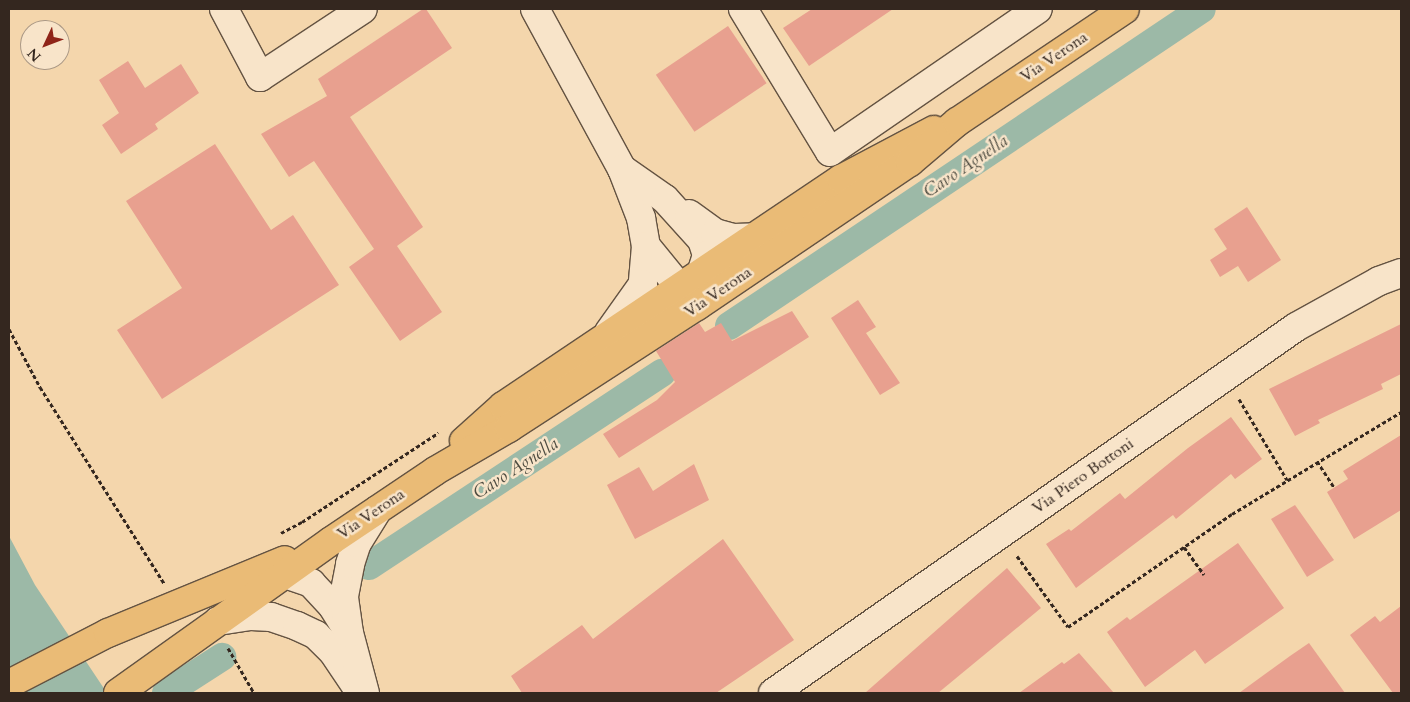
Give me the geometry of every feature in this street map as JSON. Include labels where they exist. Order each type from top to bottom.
[{"type":"main road","name":"Via Verona","points":[[435,471],[475,429],[503,406],[693,284],[864,164],[958,122],[1125,9]]},
{"type":"main road","name":"Via Verona","points":[[331,541],[435,471],[558,396],[876,185],[936,144],[958,122]]},
{"type":"main road","points":[[126,688],[221,631],[285,574],[331,541]]},
{"type":"main road","points":[[9,684],[108,633],[331,541]]},
{"type":"street","points":[[224,9],[260,77],[364,9]]},
{"type":"street","points":[[535,9],[622,169],[641,218],[646,246],[643,284],[628,308],[600,342]]},
{"type":"street","points":[[743,9],[830,152],[1038,9]]},
{"type":"street","points":[[622,169],[716,233],[734,238],[758,237]]},
{"type":"street","name":"Via Verona","points":[[558,396],[595,360],[693,284],[812,216],[876,185]]},
{"type":"street","points":[[646,246],[693,284],[706,256],[702,240],[665,199]]},
{"type":"street","name":"Via Piero Bottoni","points":[[773,693],[1296,328],[1379,281],[1401,272]]},
{"type":"street","points":[[365,693],[349,632],[344,596],[350,564],[357,543],[378,510]]},
{"type":"street","points":[[285,574],[311,583],[333,607],[349,632]]},
{"type":"street","points":[[221,631],[251,616],[271,617],[316,634],[348,672],[360,693]]},
{"type":"path","points":[[9,329],[40,387],[167,588]]},
{"type":"path","points":[[1225,377],[1287,480]]},
{"type":"path","points":[[1001,534],[1068,627],[1184,547],[1287,480],[1401,412]]},
{"type":"path","points":[[1318,462],[1334,488]]},
{"type":"path","points":[[1184,547],[1204,575]]},
{"type":"path","points":[[221,631],[254,693]]},
{"type":"shaded area","points":[[9,536],[35,585],[107,693],[9,693]]},
{"type":"building","points":[[423,9],[426,9],[452,48],[350,117],[423,227],[397,246],[442,312],[400,341],[349,267],[374,249],[314,161],[289,177],[261,134],[327,96],[318,79]]},
{"type":"building","points":[[812,9],[893,9],[809,66],[783,28]]},
{"type":"building","points":[[728,26],[767,83],[694,132],[656,75]]},
{"type":"building","points":[[128,61],[145,88],[181,64],[199,93],[155,124],[158,129],[121,154],[102,125],[119,113],[99,80]]},
{"type":"building","points":[[215,144],[271,230],[293,215],[339,285],[162,399],[117,330],[182,288],[126,201]]},
{"type":"building","points":[[1247,207],[1281,260],[1248,282],[1238,266],[1220,277],[1210,260],[1227,249],[1214,229]]},
{"type":"building","points":[[858,300],[876,327],[866,333],[900,383],[880,395],[831,318]]},
{"type":"building","points":[[792,311],[809,337],[619,458],[603,434],[657,400],[675,382],[656,351],[699,323],[705,332],[721,323],[732,341]]},
{"type":"building","points":[[1401,324],[1401,374],[1381,384],[1383,389],[1318,420],[1320,423],[1295,436],[1269,389]]},
{"type":"building","points":[[1231,417],[1262,459],[1235,479],[1231,474],[1176,519],[1173,515],[1076,588],[1046,544],[1069,529],[1071,531],[1120,493],[1125,499],[1188,448]]},
{"type":"building","points":[[1401,435],[1401,510],[1354,539],[1327,492],[1348,479],[1343,471]]},
{"type":"building","points":[[694,464],[709,500],[635,539],[607,485],[639,467],[653,491]]},
{"type":"building","points":[[1295,505],[1334,560],[1307,577],[1271,519]]},
{"type":"building","points":[[723,539],[794,640],[716,693],[522,693],[511,676],[582,625],[593,639]]},
{"type":"building","points":[[1238,543],[1284,608],[1205,664],[1195,650],[1145,687],[1107,632],[1127,617],[1130,620]]},
{"type":"building","points":[[1007,568],[1041,608],[938,693],[865,693]]},
{"type":"building","points":[[1401,606],[1401,693],[1393,693],[1350,635],[1375,616],[1380,622]]},
{"type":"building","points":[[1309,643],[1345,693],[1239,693],[1290,656]]},
{"type":"building","points":[[1079,653],[1114,693],[1019,693],[1062,662],[1064,664]]},
{"type":"waterway","name":"Cavo Agnella","points":[[729,326],[1202,9]]},
{"type":"waterway","name":"Cavo Agnella","points":[[369,566],[662,373]]},
{"type":"waterway","name":"Cavo Agnella","points":[[166,693],[222,657]]}]
